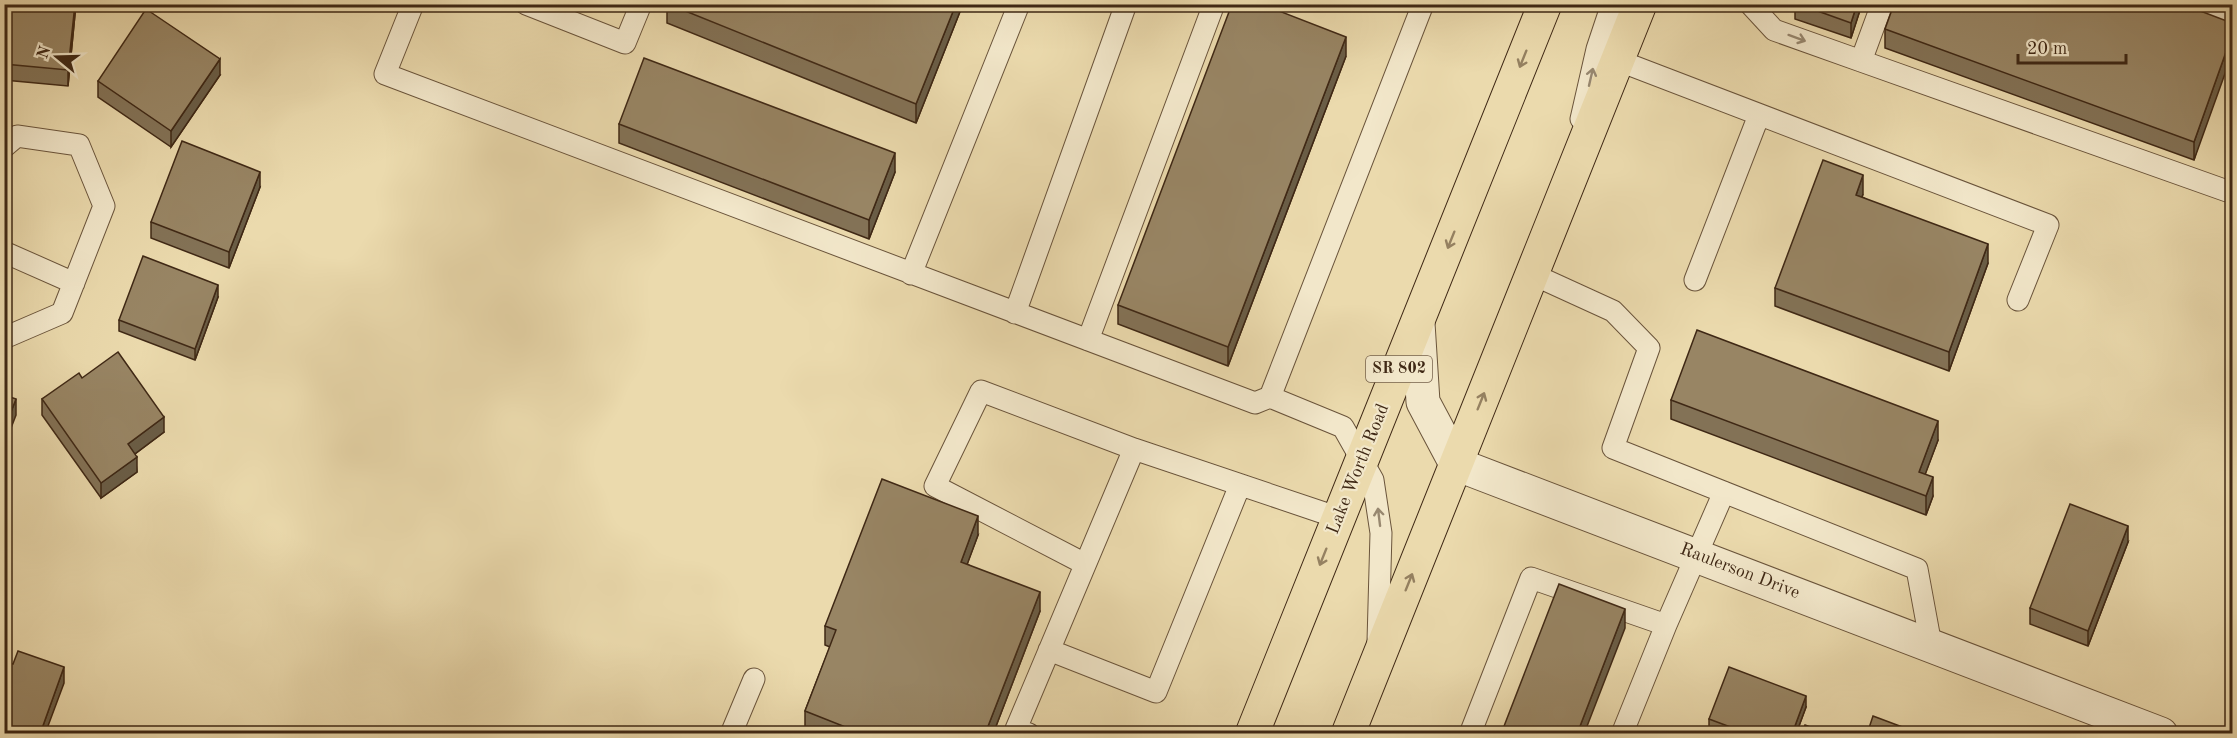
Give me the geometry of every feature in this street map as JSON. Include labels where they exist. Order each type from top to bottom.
[{"type":"main road","name":"Lake Worth Road","points":[[1252,734],[1545,4]]},
{"type":"main road","points":[[1348,734],[1640,4]]},
{"type":"street","points":[[1418,323],[1423,402],[1456,464]]},
{"type":"street","name":"Raulerson Drive","points":[[1456,464],[2161,734]]},
{"type":"lane","points":[[413,4],[385,74],[1255,403],[1270,397],[1343,427],[1373,480],[1381,533],[1378,660]]},
{"type":"lane","points":[[526,4],[625,43],[641,4]]},
{"type":"lane","points":[[911,274],[1019,4]]},
{"type":"lane","points":[[1015,313],[1126,4]]},
{"type":"lane","points":[[1088,340],[1214,4]]},
{"type":"lane","points":[[1270,397],[1423,4]]},
{"type":"lane","points":[[1564,195],[1597,49],[1612,4]]},
{"type":"lane","points":[[1750,4],[1774,30],[1861,62],[2231,186]]},
{"type":"lane","points":[[1861,62],[1882,4]]},
{"type":"lane","points":[[2202,4],[2232,16]]},
{"type":"lane","points":[[1617,60],[2048,225],[2018,300]]},
{"type":"lane","points":[[1695,280],[1759,115]]},
{"type":"lane","points":[[4,147],[17,136],[79,145],[104,206],[62,313],[4,338]]},
{"type":"lane","points":[[4,252],[74,284]]},
{"type":"lane","points":[[1532,274],[1613,311],[1649,348],[1613,448],[1917,569],[1931,645]]},
{"type":"lane","points":[[1085,564],[935,486],[981,391],[1134,449],[1339,518]]},
{"type":"lane","points":[[1020,732],[1049,650],[1134,449]]},
{"type":"lane","points":[[1049,650],[1156,692],[1240,485]]},
{"type":"lane","points":[[1622,734],[1695,554],[1724,492]]},
{"type":"lane","points":[[1470,734],[1531,578],[1666,625]]},
{"type":"lane","points":[[731,734],[754,679]]},
{"type":"building","points":[[4,4],[75,4],[68,70],[4,64]]},
{"type":"building","points":[[668,4],[956,4],[916,104]]},
{"type":"building","points":[[1232,4],[1261,4],[1346,37],[1228,347],[1118,305]]},
{"type":"building","points":[[1798,4],[1857,4],[1851,23]]},
{"type":"building","points":[[1894,4],[2182,4],[2232,23],[2232,35],[2194,142],[1885,29]]},
{"type":"building","points":[[146,9],[220,59],[171,131],[98,81]]},
{"type":"building","points":[[644,58],[895,153],[869,220],[619,124]]},
{"type":"building","points":[[182,141],[260,172],[229,252],[151,222]]},
{"type":"building","points":[[1823,160],[1863,175],[1856,195],[1988,244],[1949,352],[1775,288]]},
{"type":"building","points":[[143,256],[218,285],[195,349],[119,320]]},
{"type":"building","points":[[1697,330],[1938,421],[1919,472],[1933,477],[1926,496],[1671,400]]},
{"type":"building","points":[[118,352],[164,417],[128,444],[137,457],[101,483],[42,399],[79,373],[82,378]]},
{"type":"building","points":[[4,395],[16,399],[4,430]]},
{"type":"building","points":[[882,479],[978,516],[961,562],[1040,592],[985,734],[863,734],[805,711],[836,630],[825,626]]},
{"type":"building","points":[[2070,504],[2128,526],[2088,631],[2030,608]]},
{"type":"building","points":[[4,566],[10,571],[4,578]]},
{"type":"building","points":[[1559,584],[1625,609],[1577,734],[1501,734]]},
{"type":"building","points":[[18,651],[64,667],[40,734],[4,734],[4,661],[13,664]]},
{"type":"building","points":[[1729,667],[1806,696],[1792,734],[1749,734],[1709,719]]},
{"type":"building","points":[[1873,716],[1921,734],[1867,734]]},
{"type":"building","points":[[1805,725],[1829,734],[1802,734]]}]
